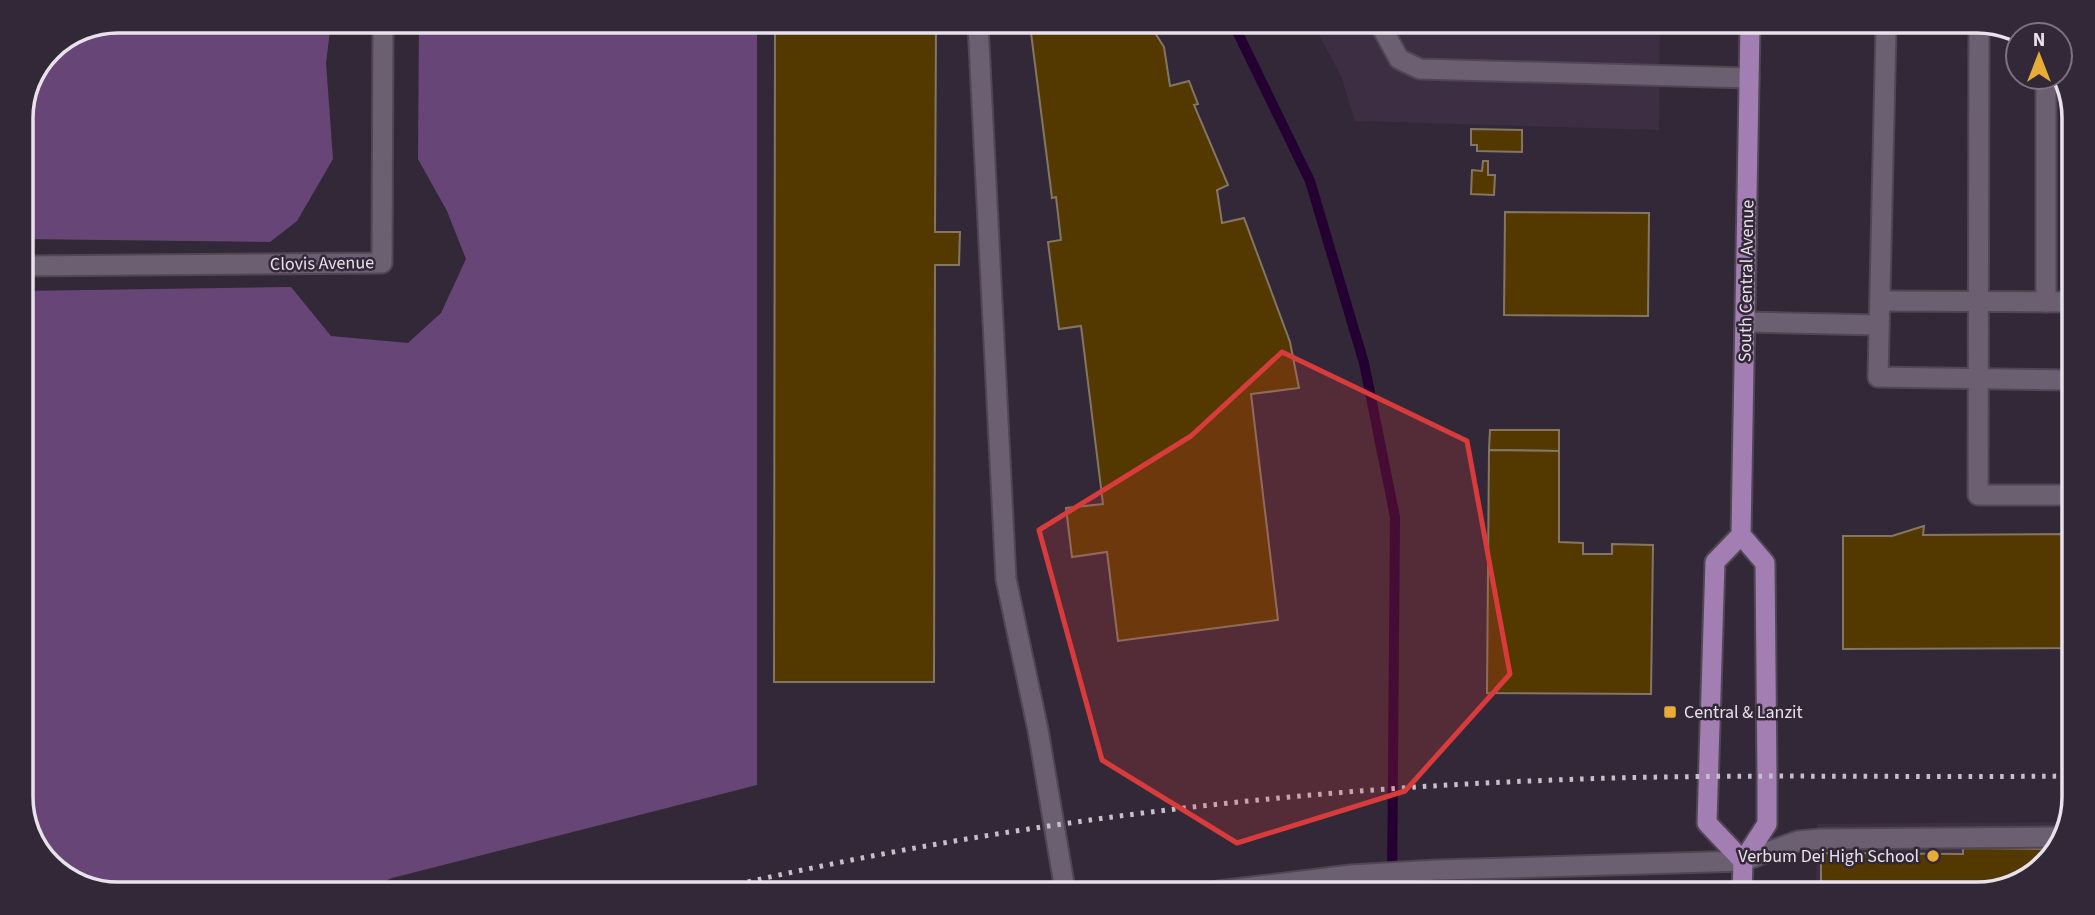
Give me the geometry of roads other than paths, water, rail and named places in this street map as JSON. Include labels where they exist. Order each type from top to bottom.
[{"type":"main road","name":"South Central Avenue","points":[[1741,535],[1750,33]]},
{"type":"main road","points":[[1742,882],[1743,861],[1767,824],[1767,778],[1765,563],[1741,535],[1714,562],[1707,823],[1743,861]]},
{"type":"street","name":"Clovis Avenue","points":[[33,266],[382,263],[383,33]]},
{"type":"street","points":[[978,33],[1006,579],[1038,730],[1065,882]]},
{"type":"street","points":[[1385,33],[1399,58],[1420,69],[1749,78]]},
{"type":"street","points":[[1886,33],[1878,377],[2062,380]]},
{"type":"street","points":[[1979,33],[1978,495],[2062,495]]},
{"type":"street","points":[[2046,91],[2046,302]]},
{"type":"street","points":[[1880,301],[2062,302]]},
{"type":"street","points":[[1745,322],[1879,325]]},
{"type":"street","points":[[1293,882],[1351,875],[1437,870],[1743,861],[1798,841],[1821,839],[2051,837]]},
{"type":"waterway","points":[[1238,33],[1310,181],[1364,363],[1395,517],[1392,882]]},
{"type":"railway","points":[[748,882],[924,846],[1028,829],[1133,814],[1344,792],[1619,778],[2062,776]]},
{"type":"place","name":"Central & Lanzit","points":[[1670,712]]},
{"type":"place","name":"Verbum Dei High School","points":[[1933,856]]}]
